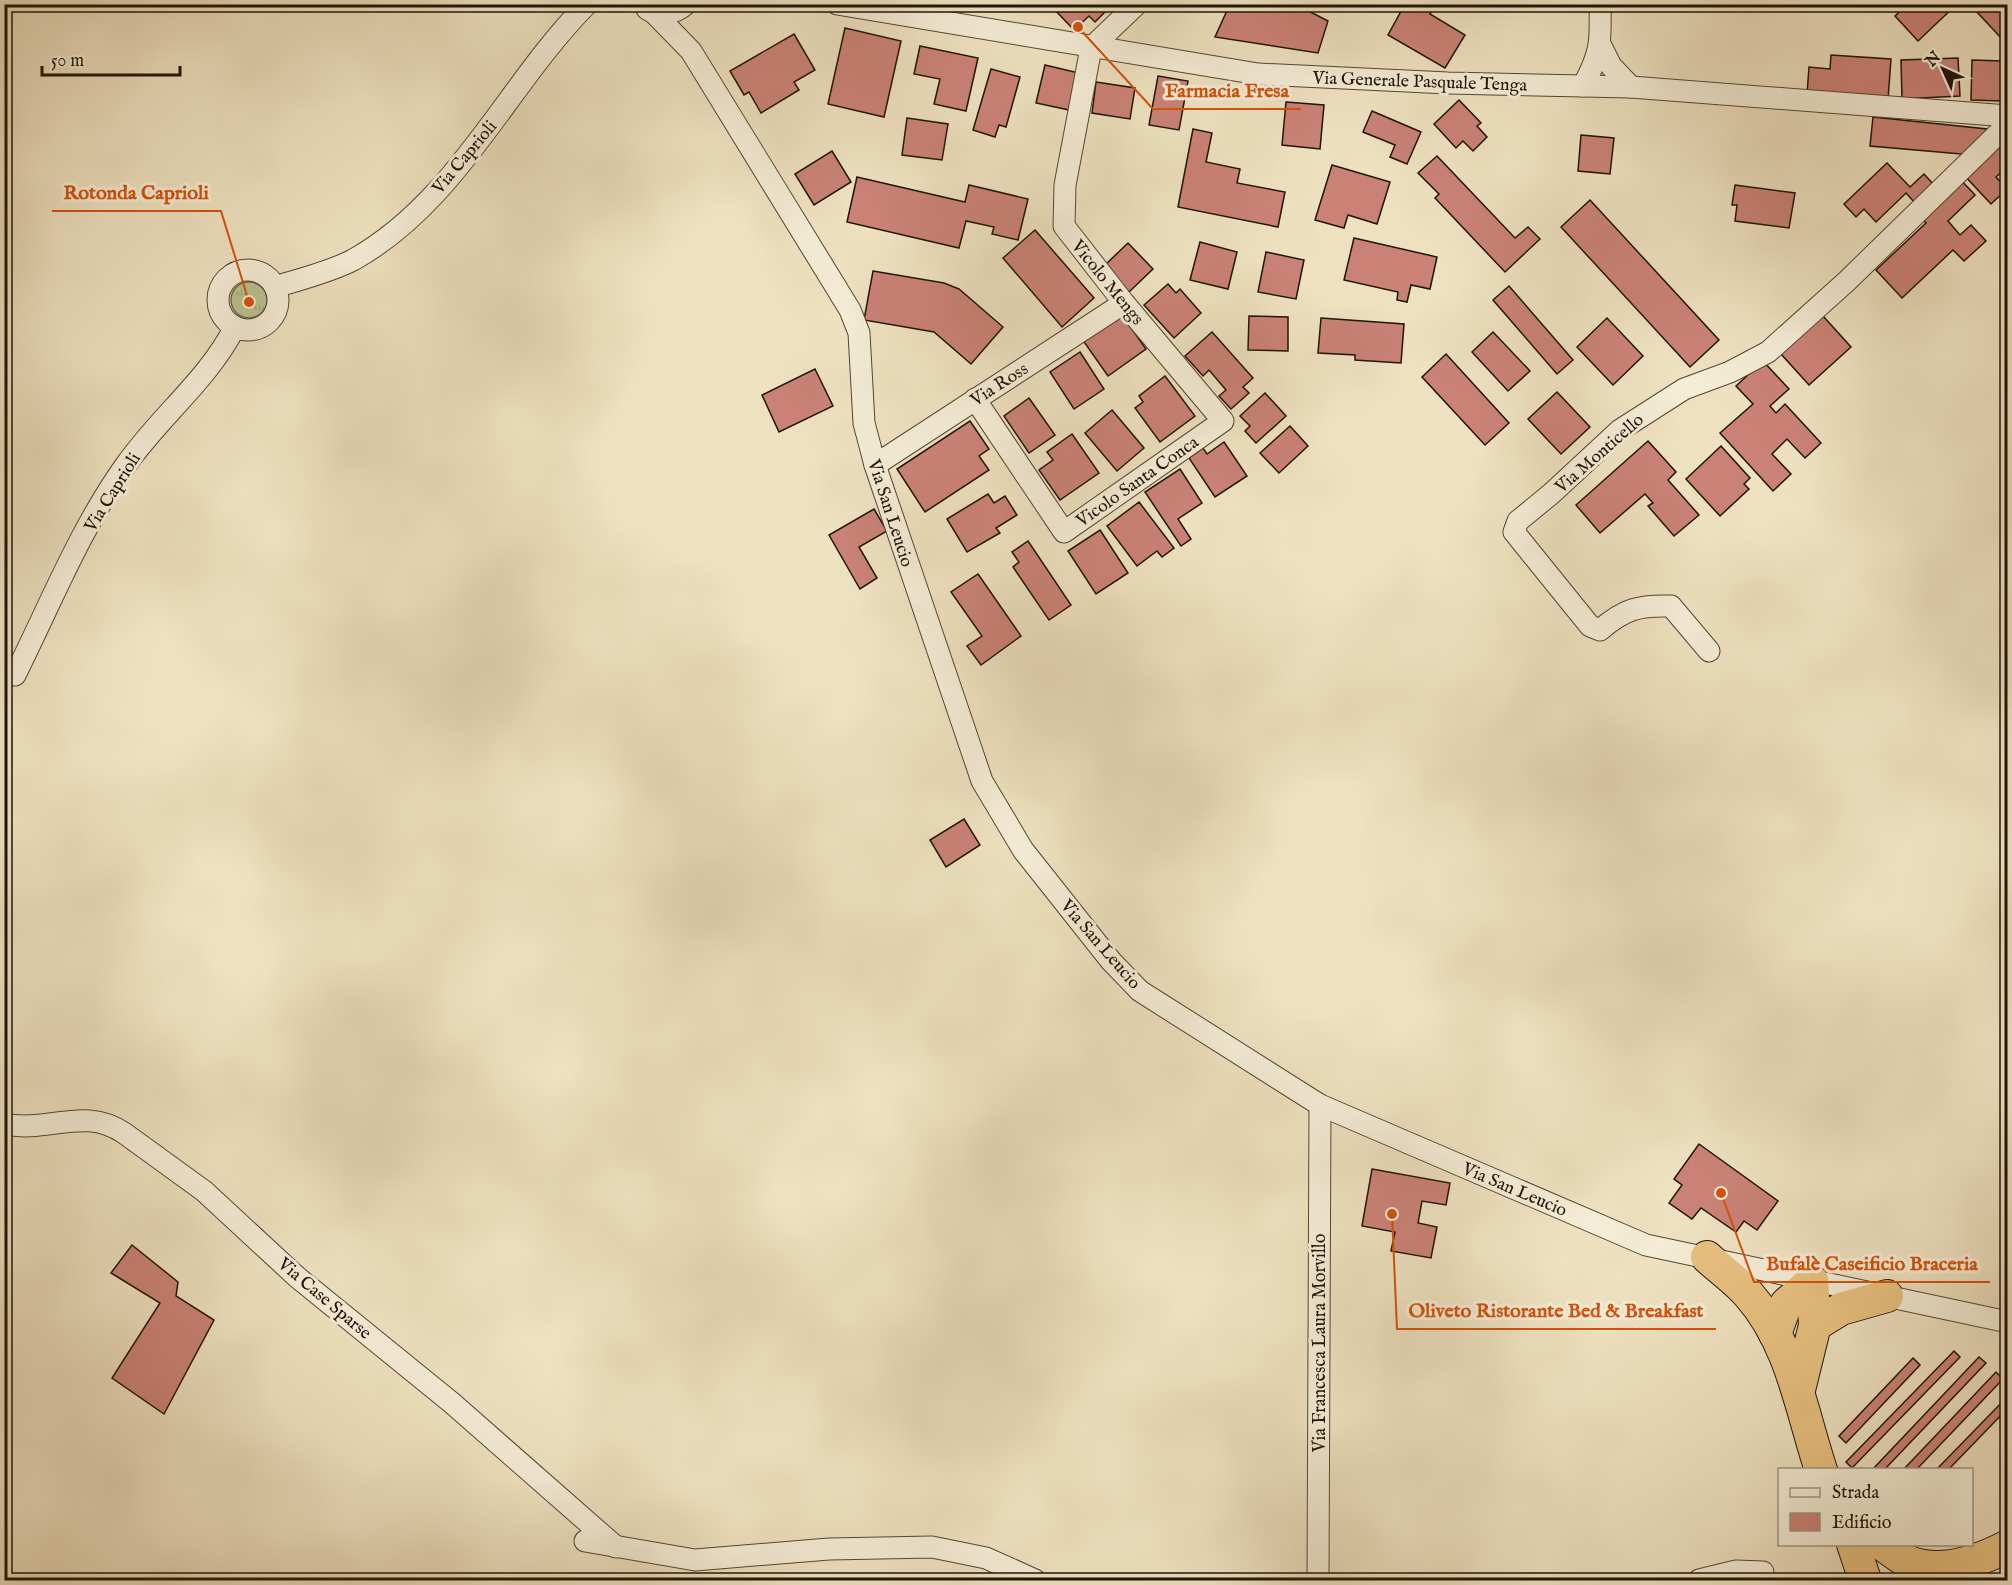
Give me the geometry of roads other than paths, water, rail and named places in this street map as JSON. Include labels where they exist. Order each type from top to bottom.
[{"type":"highway","points":[[1707,1257],[1749,1295],[1775,1334],[1799,1390],[1820,1468]]},
{"type":"highway","points":[[1775,1334],[1786,1304],[1812,1281]]},
{"type":"highway","points":[[1799,1390],[1815,1325],[1812,1281]]},
{"type":"highway","points":[[1815,1325],[1841,1309],[1887,1296]]},
{"type":"highway","points":[[1883,1546],[1910,1562],[1948,1567],[1983,1558],[2007,1545]]},
{"type":"highway","points":[[1853,1546],[1865,1581]]},
{"type":"street","name":"Via Caprioli","points":[[566,29],[574,4]]},
{"type":"street","name":"Via Caprioli","points":[[275,287],[352,261],[388,237],[426,202],[459,165],[587,4]]},
{"type":"street","name":"Via Generale Pasquale Tenga","points":[[837,4],[1090,48],[1258,74],[1448,83],[1631,87],[2007,116]]},
{"type":"street","points":[[1090,48],[1137,4]]},
{"type":"street","points":[[1583,86],[1597,61],[1601,46],[1600,4]]},
{"type":"street","points":[[648,9],[674,12],[685,6]]},
{"type":"street","name":"Via San Leucio","points":[[685,6],[691,51]]},
{"type":"street","name":"Via San Leucio","points":[[648,9],[691,51],[850,310],[859,333],[864,423],[874,465],[982,781],[1023,850],[1111,961],[1140,991],[1320,1105],[1646,1245],[2007,1322]]},
{"type":"street","points":[[1601,46],[1611,66],[1631,87]]},
{"type":"street","name":"Vicolo Mengs","points":[[1090,48],[1065,185],[1064,226],[1124,303],[1223,421]]},
{"type":"street","name":"Via Monticello","points":[[1709,651],[1671,606],[1651,606],[1619,614],[1600,630],[1590,626],[1514,532],[1518,521],[1551,494],[1620,430],[1654,406],[1684,389],[1730,372],[1768,352],[1847,281],[2007,124]]},
{"type":"street","points":[[256,271],[271,280],[275,287],[278,305],[270,321],[254,330],[235,327],[228,322],[219,306],[220,289],[225,281],[239,272],[256,271]]},
{"type":"street","name":"Via Ross","points":[[874,465],[1124,303]]},
{"type":"street","name":"Via Caprioli","points":[[15,675],[96,513],[124,467],[147,437],[214,364],[235,327]]},
{"type":"street","name":"Vicolo Santa Conca","points":[[975,399],[1064,532],[1223,421]]},
{"type":"street","name":"Via Francesca Laura Morvillo","points":[[1318,1581],[1320,1105]]},
{"type":"street","name":"Via Case Sparse","points":[[4,1125],[35,1128],[96,1119],[111,1124],[204,1191],[297,1277],[453,1403],[616,1547]]},
{"type":"street","points":[[585,1541],[695,1560],[829,1549],[932,1547],[986,1558],[1035,1581]]},
{"type":"street","points":[[1699,1581],[1736,1571],[1763,1572]]},
{"type":"place","name":"Farmacia Fresa","points":[[1078,27]]},
{"type":"place","name":"Rotonda Caprioli","points":[[249,302]]},
{"type":"place","name":"Bufalè Caseificio Braceria","points":[[1721,1193]]},
{"type":"place","name":"Oliveto Ristorante Bed & Breakfast","points":[[1392,1214]]}]
